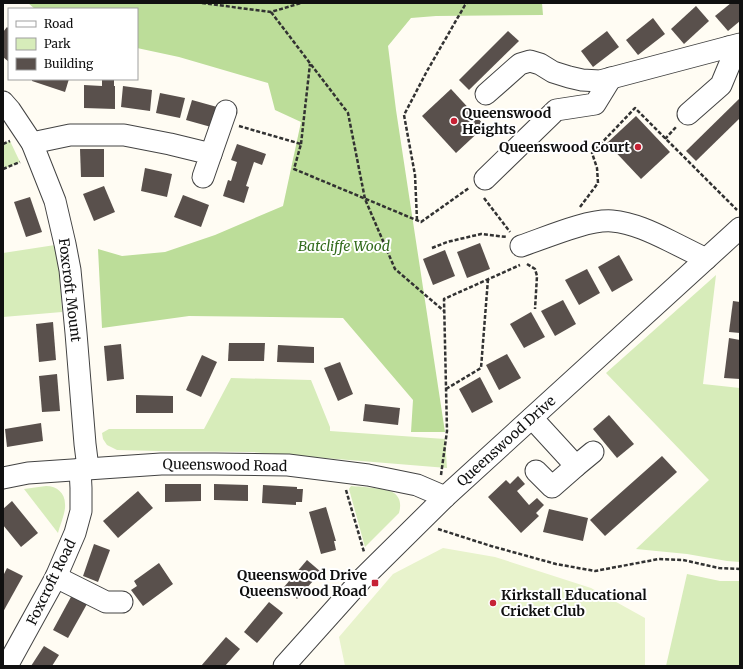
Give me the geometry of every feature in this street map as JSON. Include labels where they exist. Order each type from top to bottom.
[{"type":"street","points":[[486,94],[520,64],[530,60],[553,72],[568,77],[582,80],[600,81],[734,45],[731,61],[721,85],[688,114]]},
{"type":"street","points":[[480,186],[556,110],[596,104],[611,78]]},
{"type":"street","name":"Foxcroft Mount","points":[[3,102],[32,143],[55,201],[65,244],[70,270],[76,333],[85,444],[84,469]]},
{"type":"street","points":[[203,177],[225,116]]},
{"type":"street","points":[[32,143],[70,135],[124,135],[211,154]]},
{"type":"street","points":[[518,242],[592,223],[611,221],[630,224],[648,230],[706,258]]},
{"type":"street","name":"Queenswood Drive","points":[[290,664],[370,572],[444,497],[740,228]]},
{"type":"street","points":[[532,418],[576,466]]},
{"type":"street","points":[[536,470],[552,487],[592,452]]},
{"type":"street","name":"Queenswood Road","points":[[3,478],[28,473],[161,464],[288,466],[368,475],[417,485],[444,497]]},
{"type":"street","name":"Foxcroft Road","points":[[7,666],[56,577],[75,533],[81,511],[81,488],[84,469]]},
{"type":"street","points":[[56,577],[106,602],[122,602]]},
{"type":"path","points":[[202,3],[271,12],[301,3]]},
{"type":"path","points":[[417,220],[415,175],[404,115],[427,71],[467,3]]},
{"type":"path","points":[[271,12],[348,113],[365,199],[395,269],[444,311]]},
{"type":"path","points":[[310,64],[301,144],[294,169],[421,222],[480,186],[518,242]]},
{"type":"path","points":[[586,225],[574,214],[598,183],[597,168],[592,153],[635,108],[740,213]]},
{"type":"path","points":[[225,116],[301,144]]},
{"type":"path","points":[[432,248],[447,242],[481,234],[518,242]]},
{"type":"path","points":[[444,497],[441,474],[447,431],[444,299],[525,262],[535,269],[537,276],[535,310]]},
{"type":"path","points":[[446,389],[481,368],[488,280]]},
{"type":"path","points":[[341,472],[370,572]]},
{"type":"path","points":[[419,522],[498,548],[556,564],[595,571],[659,559],[683,560],[719,568],[740,569]]},
{"type":"green space","name":"Batcliffe Wood","points":[[28,3],[542,3],[543,15],[436,16],[411,18],[388,46],[396,110],[445,432],[411,432],[413,400],[343,318],[189,316],[102,328],[98,249],[122,256],[165,252],[215,235],[283,206],[301,122],[275,110],[268,83],[179,57],[138,48],[138,8],[34,8]]},
{"type":"green space","points":[[10,141],[20,162],[3,169],[3,144]]},
{"type":"green space","points":[[55,245],[60,274],[62,312],[3,317],[3,253]]},
{"type":"green space","points":[[716,275],[703,384],[740,388],[740,562],[687,554],[636,549],[709,480],[606,373]]},
{"type":"green space","points":[[231,378],[311,380],[330,427],[330,431],[445,439],[447,468],[252,452],[117,450],[107,445],[103,439],[102,433],[109,429],[204,429]]},
{"type":"green space","points":[[46,486],[54,487],[60,491],[65,500],[65,511],[58,533],[24,489]]},
{"type":"green space","points":[[351,486],[390,491],[398,497],[400,502],[399,513],[365,547],[349,489]]},
{"type":"green space","name":"Kirkstall Educational Cricket Club","points":[[443,548],[495,557],[591,588],[645,618],[645,666],[345,666],[339,637],[393,574]]},
{"type":"green space","points":[[687,574],[720,581],[740,581],[740,666],[666,666]]},
{"type":"building","points":[[731,3],[740,3],[740,21],[728,31],[715,16]]},
{"type":"building","points":[[696,6],[709,21],[684,44],[671,29]]},
{"type":"building","points":[[653,18],[665,34],[638,55],[626,40]]},
{"type":"building","points":[[7,27],[8,28],[8,61],[3,57],[3,32]]},
{"type":"building","points":[[508,31],[519,41],[469,90],[459,80]]},
{"type":"building","points":[[607,31],[619,47],[593,67],[581,51]]},
{"type":"building","points":[[32,80],[69,80],[65,92]]},
{"type":"building","points":[[102,80],[114,80],[115,109],[84,108],[84,85],[102,86]]},
{"type":"building","points":[[123,86],[152,90],[150,111],[121,107]]},
{"type":"building","name":"Queenswood Heights","points":[[451,89],[485,126],[456,153],[422,116]]},
{"type":"building","points":[[160,93],[185,98],[180,118],[156,113]]},
{"type":"building","points":[[740,98],[740,118],[696,161],[686,151]]},
{"type":"building","points":[[192,100],[217,107],[211,127],[186,120]]},
{"type":"building","name":"Queenswood Court","points":[[636,116],[670,152],[641,179],[607,143]]},
{"type":"building","points":[[237,144],[266,154],[262,165],[254,162],[246,186],[249,187],[244,203],[223,196],[228,180],[231,181],[237,162],[231,160]]},
{"type":"building","points":[[80,149],[104,149],[104,177],[81,177]]},
{"type":"building","points":[[145,168],[172,174],[167,197],[141,191]]},
{"type":"building","points":[[104,186],[115,212],[94,221],[83,194]]},
{"type":"building","points":[[183,195],[209,205],[201,227],[174,217]]},
{"type":"building","points":[[30,197],[42,232],[26,237],[14,202]]},
{"type":"building","points":[[480,243],[490,269],[467,278],[457,252]]},
{"type":"building","points":[[445,250],[455,276],[433,285],[423,259]]},
{"type":"building","points":[[619,255],[633,280],[612,292],[598,267]]},
{"type":"building","points":[[587,269],[600,293],[579,305],[565,280]]},
{"type":"building","points":[[563,300],[576,324],[555,336],[541,311]]},
{"type":"building","points":[[733,301],[740,302],[740,333],[729,332]]},
{"type":"building","points":[[531,312],[545,337],[524,348],[510,324]]},
{"type":"building","points":[[53,322],[56,360],[39,362],[36,324]]},
{"type":"building","points":[[729,338],[740,340],[740,379],[724,378]]},
{"type":"building","points":[[229,343],[265,343],[264,361],[228,361]]},
{"type":"building","points":[[121,344],[124,379],[107,381],[104,346]]},
{"type":"building","points":[[278,345],[314,347],[314,363],[277,362]]},
{"type":"building","points":[[507,354],[521,378],[499,390],[486,365]]},
{"type":"building","points":[[202,355],[217,362],[201,397],[186,390]]},
{"type":"building","points":[[340,362],[353,394],[338,401],[324,368]]},
{"type":"building","points":[[57,374],[60,411],[42,412],[39,376]]},
{"type":"building","points":[[480,377],[493,402],[472,413],[459,389]]},
{"type":"building","points":[[136,395],[173,396],[173,413],[136,413]]},
{"type":"building","points":[[365,404],[400,408],[398,425],[363,421]]},
{"type":"building","points":[[609,415],[634,444],[617,458],[593,429]]},
{"type":"building","points":[[41,423],[43,441],[7,447],[5,429]]},
{"type":"building","points":[[662,456],[677,472],[605,536],[590,520]]},
{"type":"building","points":[[518,476],[525,484],[517,491],[529,505],[537,498],[544,505],[536,513],[539,516],[521,533],[488,497],[506,480],[510,484]]},
{"type":"building","points":[[165,484],[201,484],[201,501],[165,502]]},
{"type":"building","points":[[214,484],[248,485],[248,501],[214,500]]},
{"type":"building","points":[[263,485],[297,487],[297,489],[303,489],[302,502],[296,502],[296,505],[262,503]]},
{"type":"building","points":[[138,491],[153,508],[118,538],[103,521]]},
{"type":"building","points":[[12,501],[38,533],[21,547],[3,525],[3,509]]},
{"type":"building","points":[[326,507],[336,541],[334,541],[336,550],[321,554],[309,512]]},
{"type":"building","points":[[549,509],[588,518],[583,541],[543,532]]},
{"type":"building","points":[[94,544],[110,550],[98,582],[83,576]]},
{"type":"building","points":[[307,560],[321,572],[297,599],[284,587]]},
{"type":"building","points":[[159,563],[173,584],[143,606],[131,590],[137,586],[134,581]]},
{"type":"building","points":[[7,568],[23,576],[3,612],[3,576]]},
{"type":"building","points":[[72,595],[87,604],[68,638],[53,630]]},
{"type":"building","points":[[269,602],[283,613],[257,643],[244,632]]},
{"type":"building","points":[[226,637],[240,649],[225,666],[201,666]]},
{"type":"building","points":[[44,646],[59,655],[52,666],[31,666]]},
{"type":"place","name":"Queenswood Heights","points":[[454,121]]},
{"type":"place","name":"Queenswood Court","points":[[638,147]]},
{"type":"place","name":"Queenswood Drive Queenswood Road","points":[[375,583]]},
{"type":"place","name":"Kirkstall Educational Cricket Club","points":[[493,603]]}]
